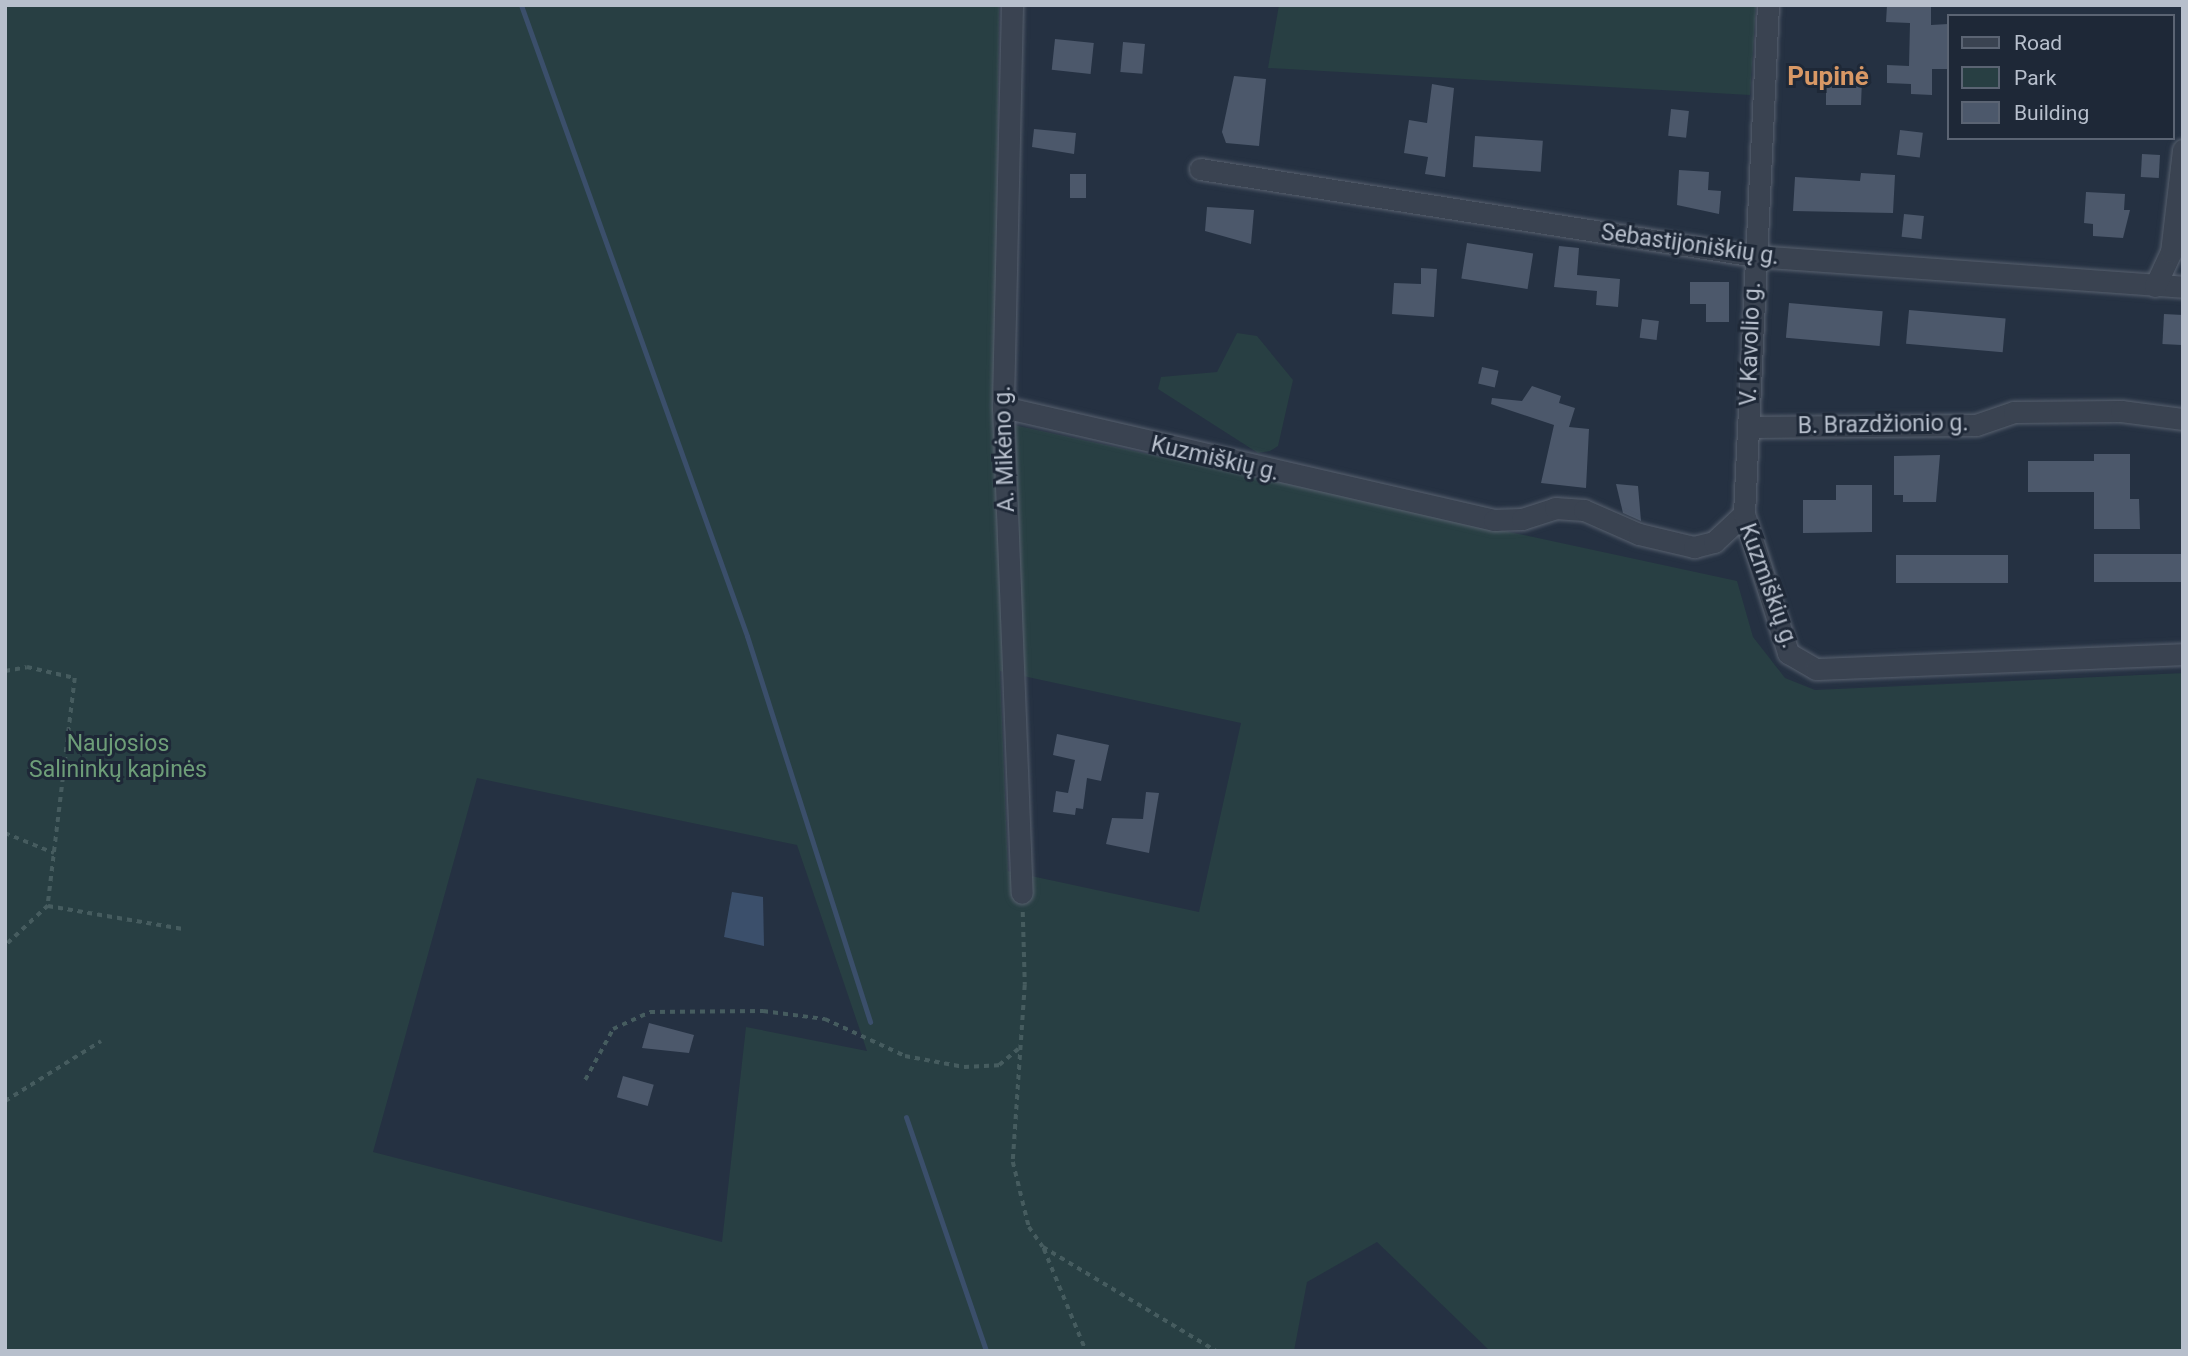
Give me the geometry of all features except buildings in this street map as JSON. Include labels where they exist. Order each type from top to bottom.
[{"type":"street","name":"A. Mikėno g.","points":[[1012,5],[1003,407],[1022,892]]},
{"type":"street","name":"V. Kavolio g.","points":[[1744,514],[1768,5]]},
{"type":"street","points":[[2155,286],[2171,252],[2183,150]]},
{"type":"street","name":"Sebastijoniškių g.","points":[[1200,169],[1755,256],[2183,287]]},
{"type":"street","name":"Kuzmiškių g.","points":[[1003,407],[1494,520],[1522,520],[1555,508],[1584,510],[1639,534],[1694,547],[1714,542],[1744,514],[1788,653],[1816,670],[2183,654]]},
{"type":"street","name":"B. Brazdžionio g.","points":[[1748,427],[1976,425],[2014,412],[2120,411],[2183,419]]},
{"type":"path","points":[[5,671],[27,667],[75,678],[48,906],[5,946]]},
{"type":"path","points":[[5,833],[54,853]]},
{"type":"path","points":[[1022,892],[1020,1047],[1013,1162],[1020,1202],[1043,1247],[1086,1351]]},
{"type":"path","points":[[48,906],[183,929]]},
{"type":"path","points":[[585,1080],[613,1029],[650,1012],[762,1011],[825,1019],[905,1056],[964,1068],[999,1065],[1020,1047]]},
{"type":"path","points":[[5,1101],[101,1041]]},
{"type":"path","points":[[1043,1247],[1216,1351]]},
{"type":"green space","name":"Naujosios Salininkų kapinės","points":[[5,5],[999,5],[995,421],[1737,581],[1753,637],[1785,678],[1815,690],[2183,673],[2183,1351],[1490,1351],[1377,1242],[1307,1282],[1294,1351],[5,1351]],"holes":[[[1000,671],[1241,723],[1199,912],[1008,871]],[[477,778],[797,845],[867,1051],[746,1027],[722,1242],[373,1152]]]},
{"type":"green space","points":[[1279,5],[1756,5],[1750,95],[1268,68]]},
{"type":"green space","points":[[1237,333],[1257,336],[1293,380],[1278,446],[1270,451],[1258,453],[1158,389],[1161,377],[1217,372]]},
{"type":"water","points":[[732,892],[763,897],[764,946],[724,937]]},
{"type":"waterway","points":[[521,5],[747,636],[870,1022]]},
{"type":"waterway","points":[[906,1117],[986,1351]]},
{"type":"district","name":"Pupinė","points":[[1828,77]]}]
